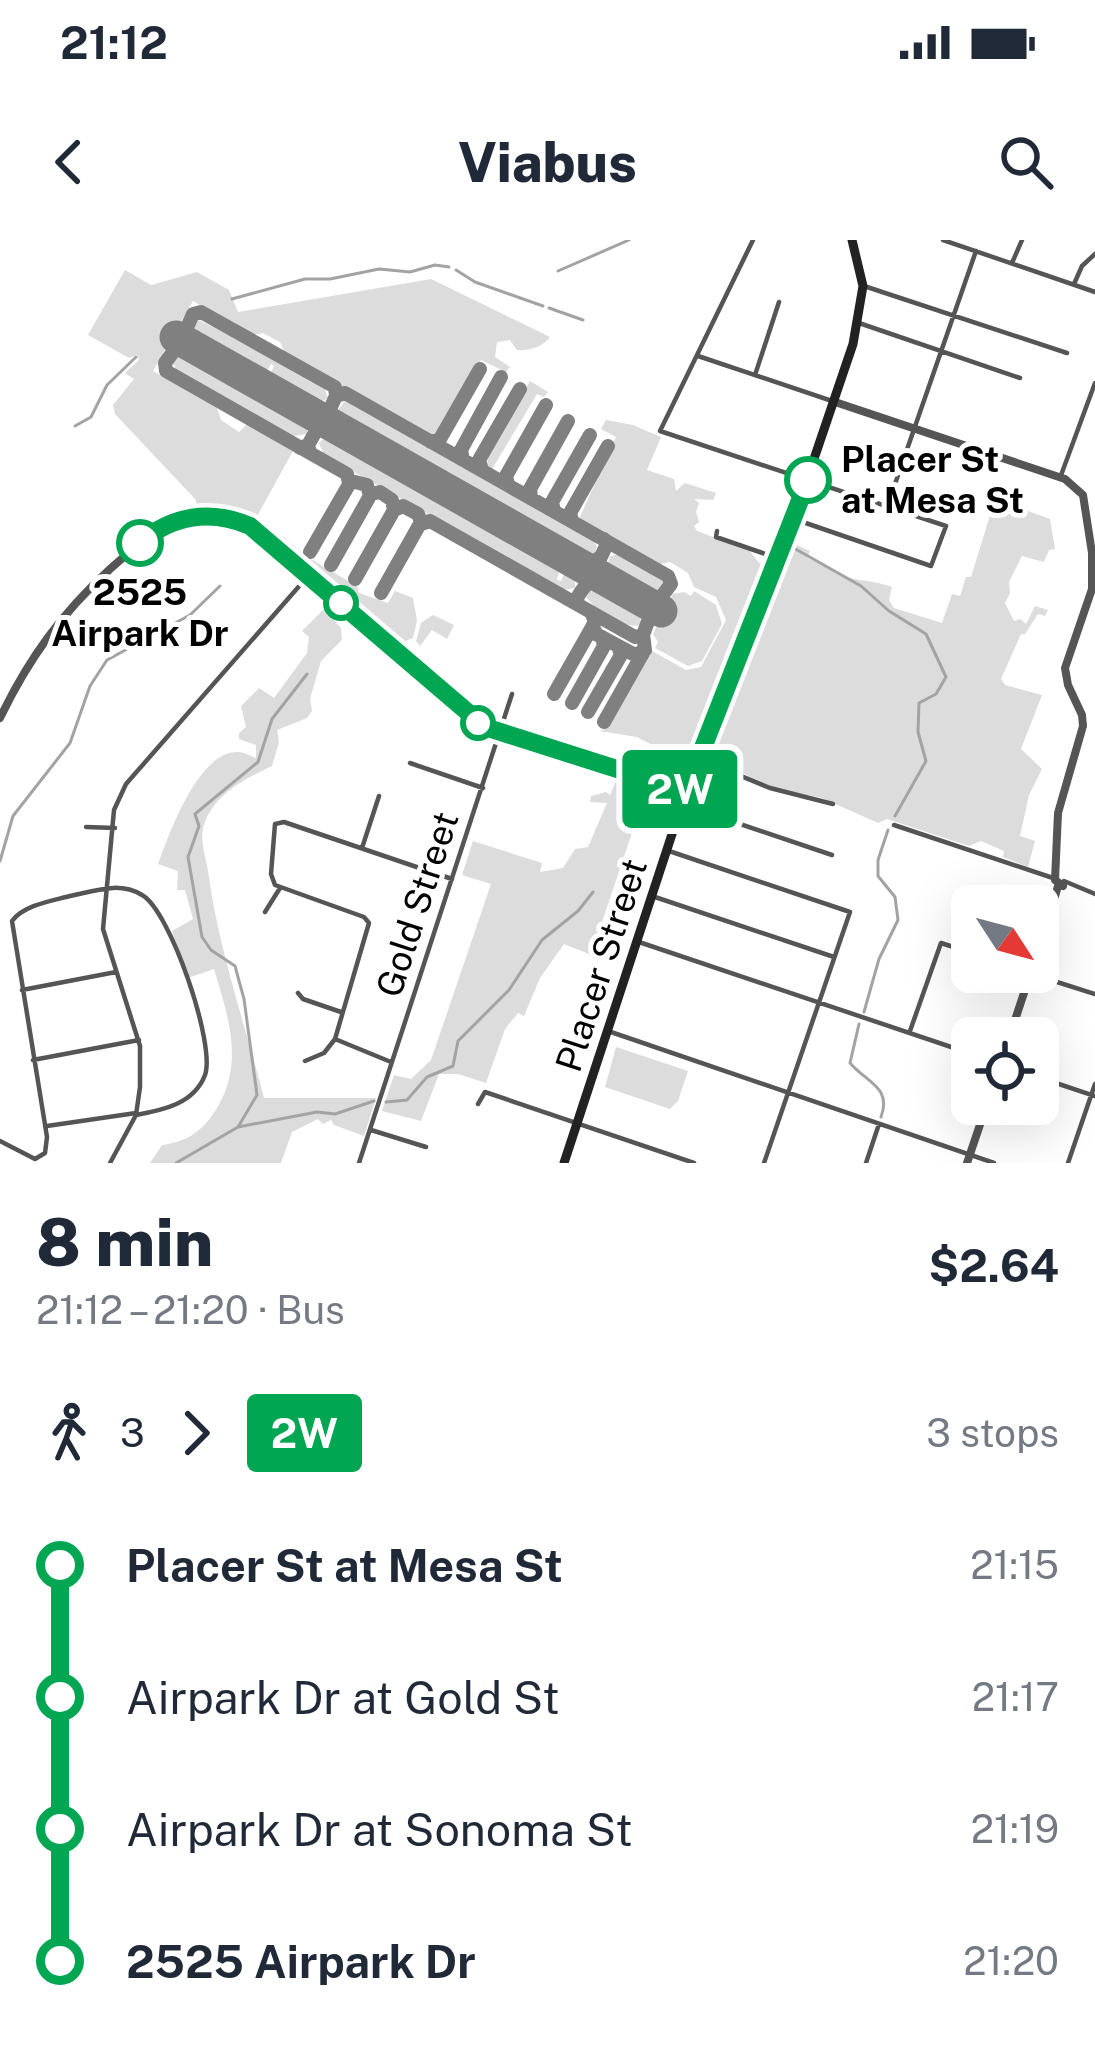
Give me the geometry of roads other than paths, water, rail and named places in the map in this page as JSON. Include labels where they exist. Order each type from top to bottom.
[{"type":"main road","name":"Placer Street","points":[[564,1163],[697,758],[780,559],[860,323],[863,286],[852,240]]},
{"type":"street","points":[[753,240],[660,430],[946,526],[934,564],[794,519]]},
{"type":"street","points":[[943,240],[1095,292]]},
{"type":"street","points":[[1012,263],[1022,240]]},
{"type":"street","points":[[887,507],[976,251]]},
{"type":"street","points":[[1074,284],[1079,269],[1095,254]]},
{"type":"street","points":[[863,286],[1066,353]]},
{"type":"street","points":[[755,375],[779,302]]},
{"type":"street","points":[[860,323],[1020,378]]},
{"type":"street","points":[[697,356],[1060,478],[1081,490],[1093,573],[1089,619],[1065,664],[1068,685],[1083,719],[1058,813],[1059,894]]},
{"type":"street","points":[[1060,478],[1095,382]]},
{"type":"street","points":[[0,718],[35,651],[67,610],[140,543],[169,523],[208,516],[241,522],[266,537],[476,721],[501,734],[686,791]]},
{"type":"street","points":[[717,531],[716,537],[780,559]]},
{"type":"street","points":[[110,1163],[137,1114],[139,1040],[103,933],[116,804],[126,784],[309,575]]},
{"type":"street","name":"Gold Street","points":[[359,1163],[512,694]]},
{"type":"street","points":[[697,758],[770,788],[832,803]]},
{"type":"street","points":[[410,763],[483,788]]},
{"type":"street","points":[[362,848],[380,796]]},
{"type":"street","points":[[682,804],[832,855]]},
{"type":"street","points":[[305,1061],[324,1053],[335,1040],[369,922],[280,889],[272,874],[277,822],[453,879]]},
{"type":"street","points":[[894,824],[1095,894]]},
{"type":"street","points":[[86,827],[115,828]]},
{"type":"street","points":[[667,850],[850,912],[764,1163]]},
{"type":"street","points":[[0,1141],[32,1158],[46,1149],[47,1126],[10,927],[14,916],[108,888],[137,892],[159,910],[197,1011],[207,1050],[205,1076],[177,1106],[47,1126]]},
{"type":"street","points":[[265,912],[280,889]]},
{"type":"street","points":[[651,896],[834,957]]},
{"type":"street","points":[[636,941],[951,1047]]},
{"type":"street","points":[[910,1034],[941,943],[951,946]]},
{"type":"street","points":[[22,990],[116,972]]},
{"type":"street","points":[[1059,982],[1095,994]]},
{"type":"street","points":[[298,993],[341,1012]]},
{"type":"street","points":[[607,1031],[969,1159],[994,1163]]},
{"type":"street","points":[[33,1060],[139,1040]]},
{"type":"street","points":[[335,1040],[392,1063]]},
{"type":"street","points":[[1059,1083],[1094,1095]]},
{"type":"street","points":[[1068,1163],[1095,1084]]},
{"type":"street","points":[[478,1104],[485,1093],[694,1163]]},
{"type":"street","points":[[866,1163],[879,1124]]},
{"type":"street","points":[[969,1159],[980,1125]]},
{"type":"street","points":[[371,1130],[426,1147]]},
{"type":"waterway","points":[[558,271],[629,240]]},
{"type":"waterway","points":[[232,299],[305,279],[379,269],[410,272],[435,265],[449,267]]},
{"type":"waterway","points":[[456,270],[475,282],[543,306]]},
{"type":"waterway","points":[[549,308],[583,320]]},
{"type":"waterway","points":[[75,426],[91,417],[107,385],[136,357]]},
{"type":"waterway","points":[[792,547],[861,586],[926,634],[946,677],[936,694],[919,703],[918,732],[926,761],[895,816]]},
{"type":"waterway","points":[[0,861],[13,816],[70,743],[90,686],[107,660],[190,615],[220,586]]},
{"type":"waterway","points":[[238,1127],[257,1095],[244,999],[235,966],[211,950],[202,937],[188,857],[199,826],[195,814],[258,762],[272,719],[307,674]]},
{"type":"waterway","points":[[864,1012],[879,959],[898,920],[895,897],[878,876],[888,830]]},
{"type":"waterway","points":[[386,1102],[407,1100],[427,1077],[453,1066],[458,1041],[509,990],[542,940],[593,892]]},
{"type":"waterway","points":[[859,1024],[850,1063],[881,1092],[881,1117]]},
{"type":"waterway","points":[[176,1163],[238,1127],[317,1112],[335,1114],[374,1101]]},
{"type":"place","name":"Placer St at Mesa St","points":[[808,480]]},
{"type":"place","name":"2525 Airpark Dr","points":[[140,543]]}]
